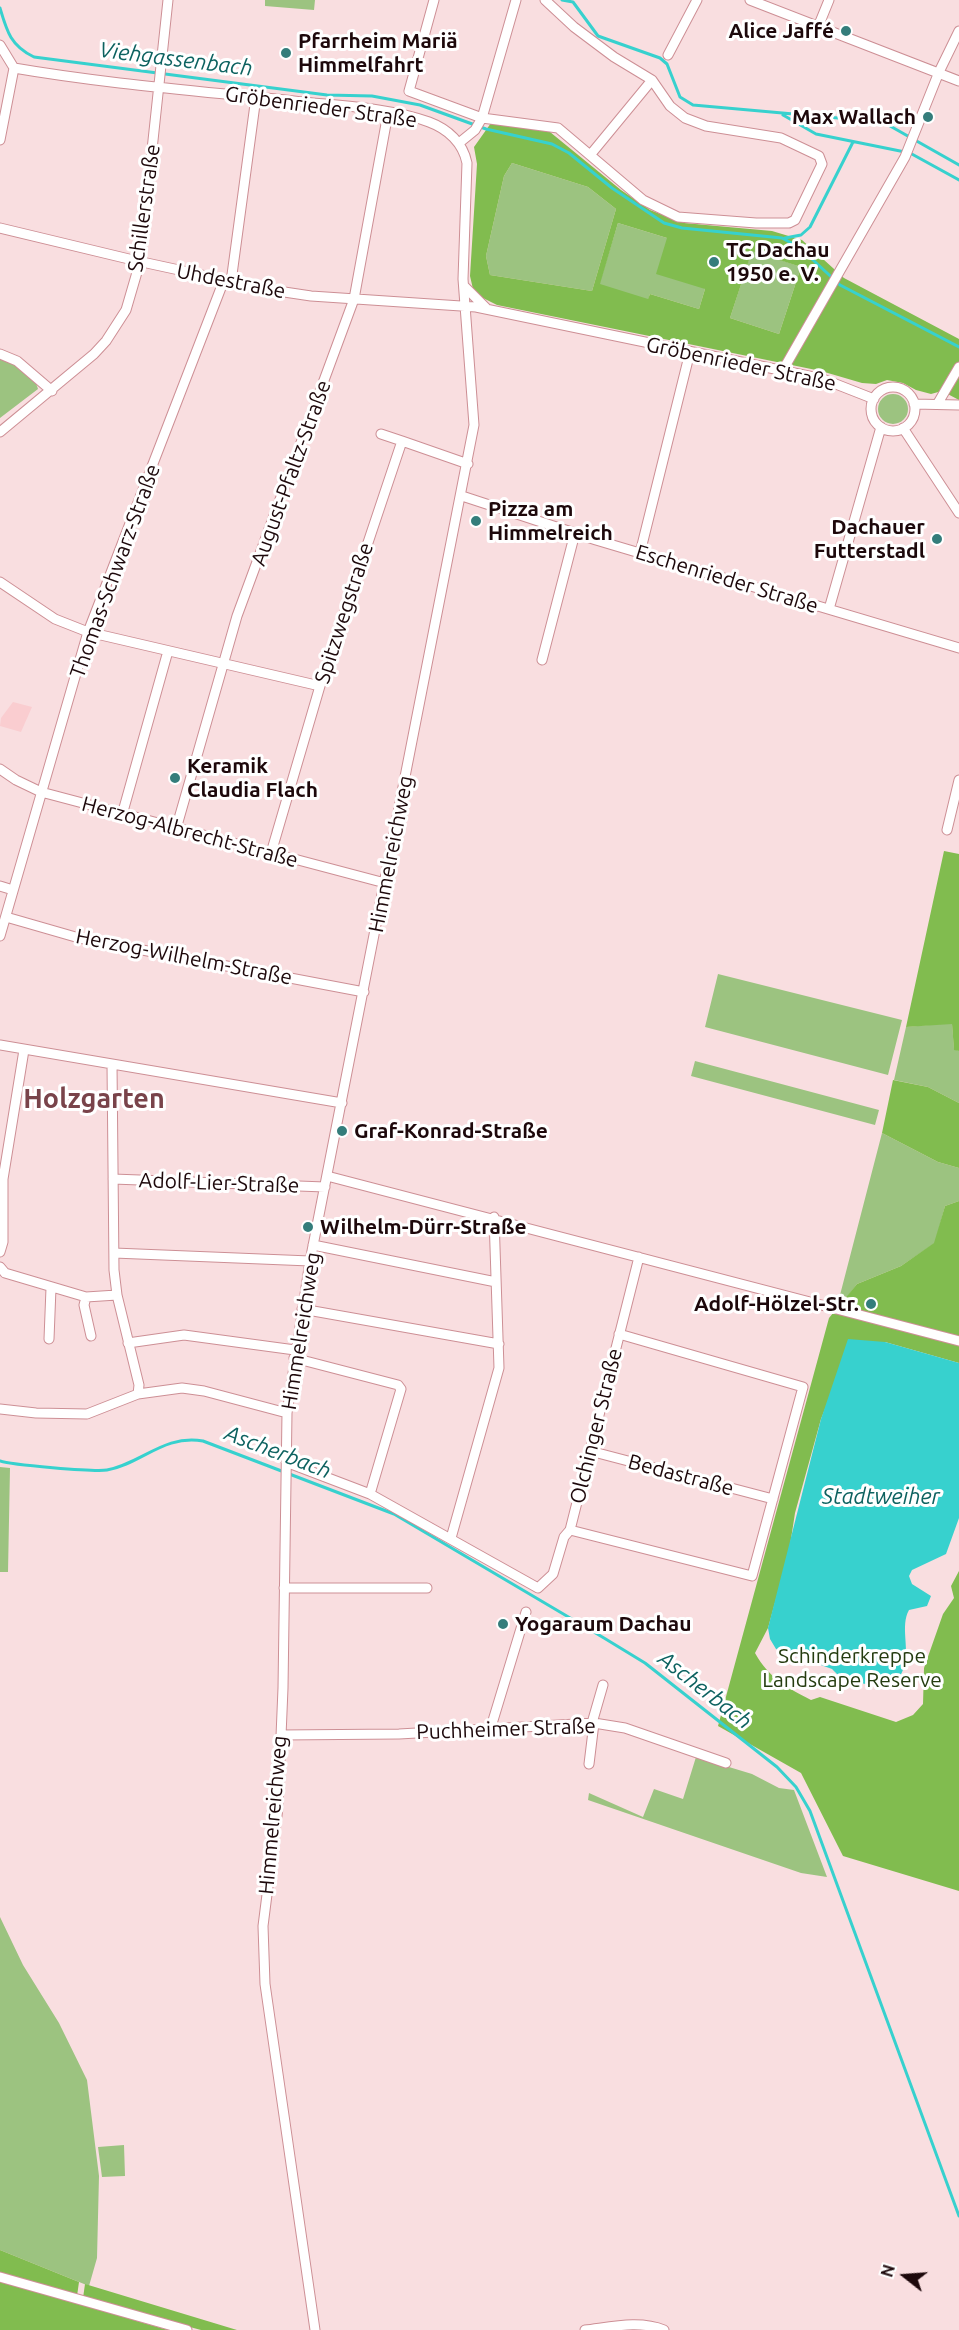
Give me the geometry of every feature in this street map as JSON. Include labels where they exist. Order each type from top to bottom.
[{"type":"street","name":"Schillerstraße","points":[[0,432],[52,391],[106,341],[126,310],[140,262],[168,0]]},
{"type":"street","points":[[434,0],[410,92],[479,124],[558,128],[643,200],[678,217],[789,223],[800,214],[822,164],[819,156],[781,138],[706,126],[686,118],[670,106],[652,80],[614,57],[574,27],[545,0]]},
{"type":"street","points":[[465,307],[463,284],[467,163],[459,143],[479,124],[516,0]]},
{"type":"street","points":[[668,55],[697,0]]},
{"type":"street","points":[[750,0],[959,81]]},
{"type":"street","points":[[818,27],[829,0]]},
{"type":"street","points":[[783,370],[905,157],[939,72],[959,31]]},
{"type":"street","points":[[0,45],[14,68],[0,140]]},
{"type":"street","name":"Gröbenrieder Straße","points":[[14,68],[70,78],[160,84],[388,112],[430,123],[459,143]]},
{"type":"street","points":[[591,154],[652,80]]},
{"type":"street","name":"Thomas-Schwarz-Straße","points":[[0,936],[88,632],[227,281],[256,97]]},
{"type":"street","name":"August-Pfaltz-Straße","points":[[176,829],[222,664],[354,299],[388,112]]},
{"type":"street","name":"Uhdestraße","points":[[0,228],[140,262],[311,296],[465,307]]},
{"type":"street","points":[[463,284],[488,309]]},
{"type":"street","name":"Gröbenrieder Straße","points":[[465,307],[488,309],[783,370],[823,379],[874,399]]},
{"type":"street","name":"Himmelreichweg","points":[[315,2330],[265,1984],[263,1926],[279,1808],[287,1413],[313,1245],[468,464],[474,425],[465,307]]},
{"type":"street","points":[[640,553],[690,352]]},
{"type":"street","points":[[0,354],[17,361],[52,391]]},
{"type":"street","points":[[938,402],[959,367]]},
{"type":"street","points":[[896,387],[909,394],[914,404],[914,415],[903,428],[893,431],[881,427],[872,415],[874,399],[882,390],[896,387]]},
{"type":"street","points":[[914,404],[938,402],[959,405]]},
{"type":"street","points":[[829,609],[881,427]]},
{"type":"street","points":[[903,428],[959,513]]},
{"type":"street","points":[[381,434],[468,464]]},
{"type":"street","name":"Spitzwegstraße","points":[[271,853],[320,686],[402,441]]},
{"type":"street","name":"Eschenrieder Straße","points":[[462,496],[640,553],[959,648]]},
{"type":"street","points":[[542,660],[575,533]]},
{"type":"street","points":[[0,582],[55,619],[88,632],[320,686]]},
{"type":"street","points":[[122,815],[168,651]]},
{"type":"street","name":"Herzog-Albrecht-Straße","points":[[0,769],[41,792],[385,883]]},
{"type":"street","points":[[947,830],[959,780]]},
{"type":"street","points":[[0,886],[13,890]]},
{"type":"street","name":"Herzog-Wilhelm-Straße","points":[[6,917],[119,946],[364,992]]},
{"type":"street","points":[[0,1045],[342,1103]]},
{"type":"street","points":[[0,1252],[3,1242],[3,1179],[24,1050]]},
{"type":"street","points":[[112,1064],[114,1253],[117,1295],[139,1385],[138,1394]]},
{"type":"street","points":[[327,1176],[494,1217],[959,1341]]},
{"type":"street","name":"Adolf-Lier-Straße","points":[[113,1179],[325,1187]]},
{"type":"street","points":[[286,1464],[370,1494],[451,1538],[499,1368],[494,1217]]},
{"type":"street","points":[[313,1245],[496,1282]]},
{"type":"street","points":[[114,1253],[310,1261]]},
{"type":"street","name":"Olchinger Straße","points":[[451,1538],[538,1588],[553,1574],[564,1537],[570,1530],[639,1257]]},
{"type":"street","points":[[0,1267],[5,1273],[86,1297],[117,1295]]},
{"type":"street","points":[[50,1339],[51,1288]]},
{"type":"street","points":[[86,1297],[84,1305],[91,1336]]},
{"type":"street","points":[[302,1309],[499,1344]]},
{"type":"street","points":[[570,1530],[752,1576],[803,1387],[619,1334]]},
{"type":"street","points":[[128,1343],[184,1335],[295,1354],[398,1385],[401,1389],[370,1494]]},
{"type":"street","points":[[0,1409],[36,1413],[87,1414],[138,1394],[193,1389],[287,1413]]},
{"type":"street","name":"Bedastraße","points":[[590,1451],[773,1498]]},
{"type":"street","points":[[284,1588],[427,1588]]},
{"type":"street","points":[[491,1727],[526,1612]]},
{"type":"street","points":[[589,1764],[593,1723],[603,1685]]},
{"type":"street","name":"Puchheimer Straße","points":[[281,1735],[399,1734],[593,1723],[625,1728],[726,1763]]},
{"type":"street","points":[[0,2277],[187,2330]]},
{"type":"street","points":[[585,2330],[653,2325],[664,2330]]},
{"type":"shaded area","points":[[13,702],[32,707],[21,732],[0,726],[1,718]]},
{"type":"green space","points":[[265,0],[315,0],[314,10],[265,6]]},
{"type":"green space","points":[[491,123],[550,132],[621,190],[650,210],[684,223],[772,231],[802,240],[844,278],[959,339],[959,400],[942,391],[931,394],[903,383],[887,380],[876,384],[862,383],[821,371],[497,305],[481,297],[473,289],[470,276],[477,164],[474,147]],"holes":[[[512,163],[588,187],[616,209],[592,291],[490,275],[486,256],[504,176]],[[618,223],[667,238],[656,274],[705,289],[699,309],[650,294],[648,299],[600,284]],[[752,251],[801,267],[779,334],[730,318]]]},
{"type":"green space","points":[[512,163],[588,187],[616,209],[592,291],[490,275],[486,256],[504,176]]},
{"type":"green space","points":[[618,223],[667,238],[705,289],[699,309],[650,294],[648,300],[599,285]]},
{"type":"green space","points":[[752,250],[801,267],[779,334],[730,318]]},
{"type":"green space","points":[[0,358],[28,374],[38,389],[0,418]]},
{"type":"green space","points":[[893,394],[899,395],[907,403],[907,415],[899,423],[893,424],[887,423],[879,415],[878,409],[879,403],[887,395]]},
{"type":"green space","points":[[944,851],[959,854],[959,1051],[954,1050],[952,1024],[906,1027]]},
{"type":"green space","points":[[718,974],[902,1020],[888,1075],[705,1027]]},
{"type":"green space","points":[[952,1023],[954,1049],[959,1051],[959,1103],[928,1087],[894,1080],[906,1027]]},
{"type":"green space","points":[[695,1061],[879,1110],[875,1125],[691,1076]]},
{"type":"green space","points":[[893,1080],[928,1087],[959,1103],[959,1168],[938,1162],[882,1133]]},
{"type":"green space","points":[[882,1133],[938,1162],[959,1168],[959,1201],[945,1206],[935,1243],[901,1266],[857,1284],[847,1297],[840,1295]]},
{"type":"green space","points":[[959,1201],[959,1363],[885,1342],[833,1389],[821,1419],[795,1513],[789,1552],[768,1628],[755,1653],[766,1669],[779,1681],[811,1700],[820,1697],[896,1722],[913,1715],[923,1704],[924,1668],[943,1614],[954,1598],[951,1586],[959,1571],[959,1891],[843,1856],[801,1773],[718,1726],[829,1318],[857,1284],[901,1266],[934,1243],[945,1206]]},
{"type":"green space","points":[[0,1467],[10,1468],[8,1572],[0,1572]]},
{"type":"green space","points":[[696,1757],[752,1774],[779,1788],[794,1790],[827,1877],[801,1873],[588,1800],[589,1793],[643,1817],[654,1789],[683,1799]]},
{"type":"green space","points":[[0,1917],[23,1965],[59,2023],[87,2080],[99,2176],[97,2258],[89,2286],[0,2250]]},
{"type":"green space","points":[[124,2145],[125,2176],[102,2177],[98,2147]]},
{"type":"green space","points":[[0,2250],[79,2282],[77,2296],[0,2274]]},
{"type":"green space","points":[[0,2281],[168,2330],[0,2330]]},
{"type":"green space","points":[[85,2284],[237,2330],[201,2330],[83,2298]]},
{"type":"water","name":"Stadtweiher","points":[[848,1339],[885,1342],[959,1363],[959,1518],[946,1554],[912,1570],[909,1576],[912,1584],[931,1596],[927,1606],[909,1610],[906,1616],[906,1660],[901,1675],[893,1688],[889,1689],[842,1679],[832,1669],[776,1649],[770,1639],[768,1628],[821,1419]]},
{"type":"waterway","points":[[562,0],[573,2],[598,36],[660,58],[667,64],[680,97],[693,105],[883,122],[959,165]]},
{"type":"waterway","name":"Viehgassenbach","points":[[0,8],[15,43],[34,57],[327,95],[372,96],[420,105],[486,129],[552,144],[569,153],[612,188],[664,223],[682,228],[782,238],[799,247],[840,285],[959,347]]},
{"type":"waterway","points":[[783,115],[816,134],[910,153],[959,180]]},
{"type":"waterway","points":[[785,238],[801,235],[810,227],[853,142]]},
{"type":"waterway","name":"Ascherbach","points":[[0,1461],[53,1468],[107,1470],[176,1442],[203,1441],[394,1514],[645,1663],[777,1767],[796,1787],[810,1811],[959,2216]]},
{"type":"place","name":"Alice Jaffé","points":[[846,31]]},
{"type":"place","name":"Pfarrheim Mariä Himmelfahrt","points":[[286,53]]},
{"type":"place","name":"Max Wallach","points":[[928,117]]},
{"type":"place","name":"TC Dachau 1950 e. V.","points":[[714,262]]},
{"type":"place","name":"Pizza am Himmelreich","points":[[476,521]]},
{"type":"place","name":"Dachauer Futterstadl","points":[[937,539]]},
{"type":"place","name":"Keramik Claudia Flach","points":[[175,778]]},
{"type":"place","name":"Graf-Konrad-Straße","points":[[342,1131]]},
{"type":"place","name":"Wilhelm-Dürr-Straße","points":[[308,1227]]},
{"type":"place","name":"Adolf-Hölzel-Str.","points":[[871,1304]]},
{"type":"place","name":"Yogaraum Dachau","points":[[503,1624]]},
{"type":"district","name":"Holzgarten","points":[[94,1099]]},
{"type":"park label","name":"Schinderkreppe Landscape Reserve","points":[[852,1668]]}]
